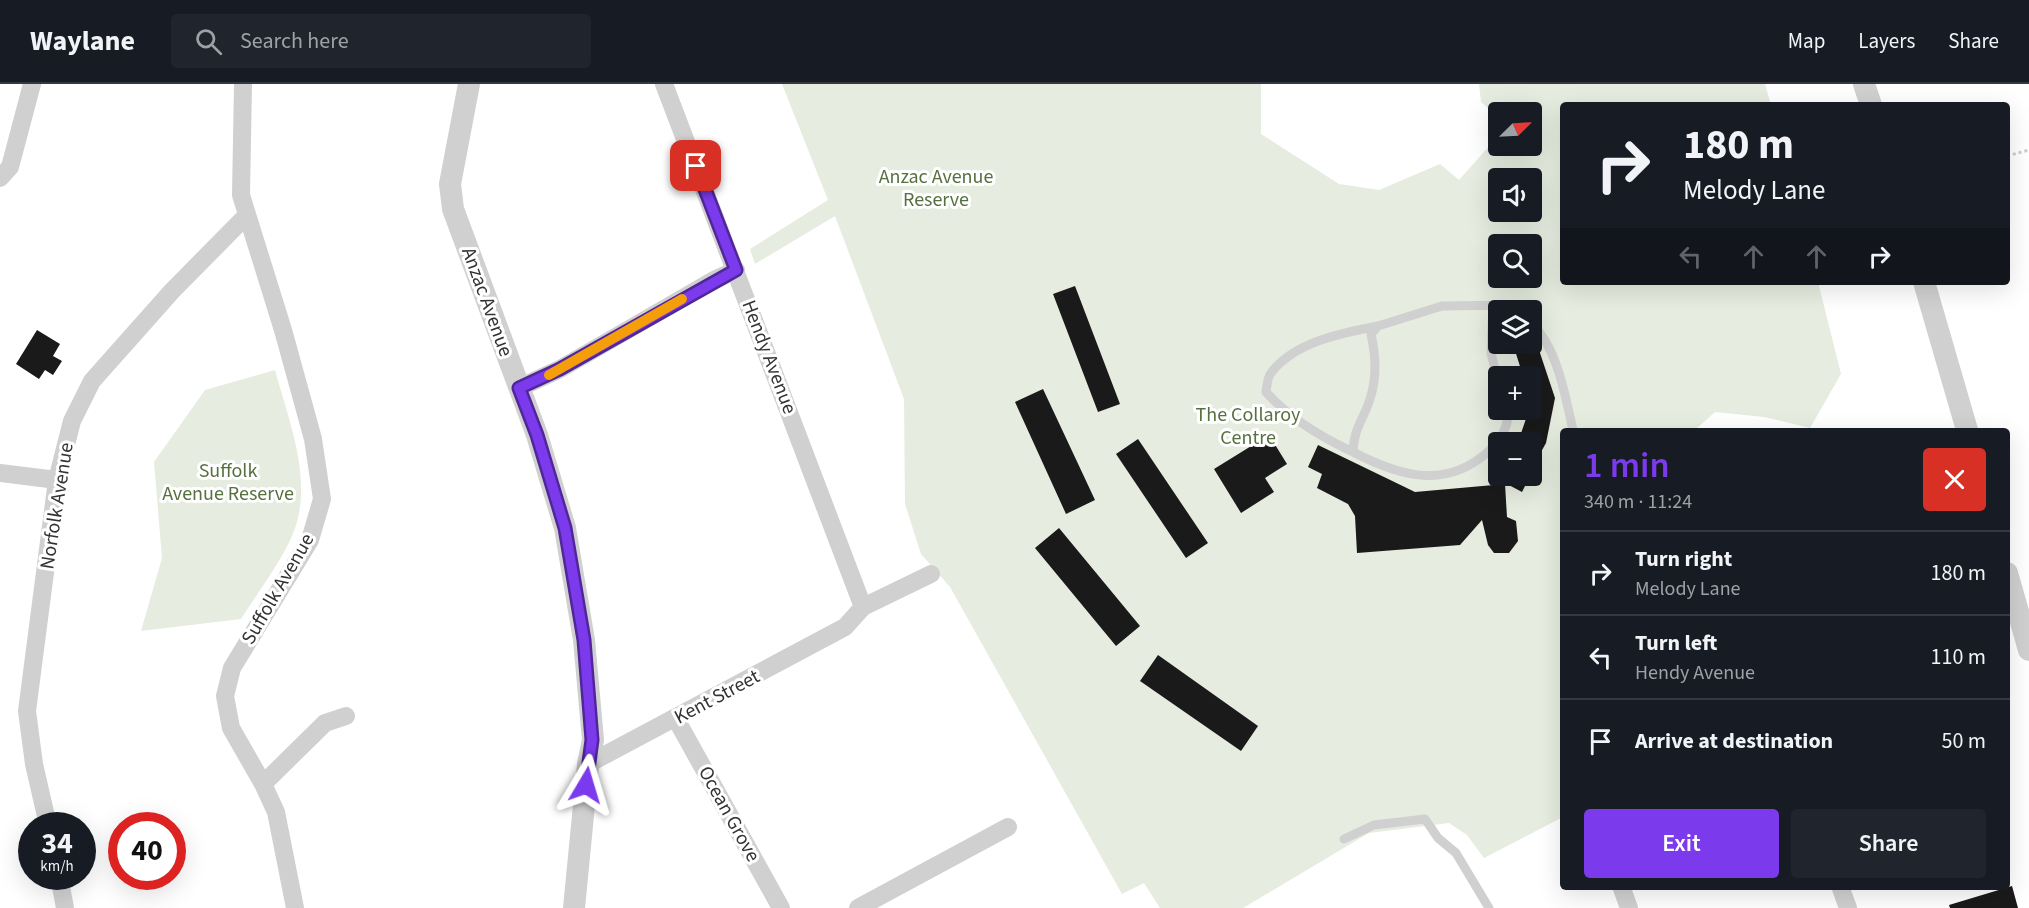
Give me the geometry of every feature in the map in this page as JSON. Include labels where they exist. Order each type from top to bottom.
[{"type":"street","points":[[0,178],[10,167],[33,84]]},
{"type":"street","name":"Suffolk Avenue","points":[[243,84],[241,195],[283,330],[313,439],[322,499],[310,540],[231,668],[225,696],[231,728],[264,784],[276,812],[295,908]]},
{"type":"street","name":"Anzac Avenue","points":[[469,84],[450,184],[453,209],[537,435],[565,528],[584,640],[592,740],[574,908]]},
{"type":"street","name":"Hendy Avenue","points":[[664,84],[863,607]]},
{"type":"street","points":[[1864,84],[1870,102]]},
{"type":"street","name":"Norfolk Avenue","points":[[45,812],[34,764],[27,711],[57,480],[72,421],[92,381],[172,291],[247,215]]},
{"type":"street","points":[[519,388],[560,369],[736,270]]},
{"type":"street","points":[[1925,285],[1965,428]]},
{"type":"street","points":[[0,473],[57,480]]},
{"type":"street","points":[[863,607],[931,574]]},
{"type":"street","points":[[2010,584],[2029,650]]},
{"type":"street","name":"Kent Street","points":[[588,764],[845,627],[863,607]]},
{"type":"street","points":[[264,784],[325,723],[346,716]]},
{"type":"street","name":"Ocean Grove","points":[[676,719],[781,908]]},
{"type":"street","points":[[858,908],[1008,827]]},
{"type":"street","points":[[62,890],[65,908]]},
{"type":"street","points":[[1622,890],[1629,908]]},
{"type":"street","points":[[1841,890],[1848,908]]},
{"type":"lane","points":[[1488,305],[1442,306],[1378,326],[1332,336],[1302,347],[1270,374],[1266,392],[1281,410],[1326,440],[1381,467],[1417,476],[1457,473],[1485,454],[1503,437],[1506,420]]},
{"type":"lane","points":[[1353,453],[1354,434],[1370,400],[1376,356],[1371,334],[1378,326]]},
{"type":"lane","points":[[1542,336],[1560,376],[1573,428]]},
{"type":"lane","points":[[1344,839],[1374,825],[1425,819],[1438,838],[1456,853],[1489,908]]},
{"type":"path","points":[[2010,155],[2029,150]]},
{"type":"green space","name":"The Collaroy Centre","points":[[782,84],[1261,84],[1261,134],[1339,184],[1379,190],[1440,164],[1459,180],[1488,147],[1488,156],[1542,156],[1542,102],[1488,102],[1488,108],[1481,102],[1479,84],[1765,84],[1770,102],[1560,102],[1560,285],[1819,285],[1841,374],[1810,428],[1764,417],[1715,412],[1697,428],[1560,428],[1560,819],[1484,858],[1467,835],[1449,823],[1369,833],[1243,908],[1160,908],[1144,883],[1122,894],[950,587],[921,554],[905,504],[904,399],[835,216],[755,264],[750,249],[828,200]]},
{"type":"green space","name":"Suffolk Avenue Reserve","points":[[275,370],[293,431],[300,474],[301,495],[298,516],[287,547],[241,619],[141,631],[162,558],[154,462],[205,390]]},
{"type":"building","points":[[1075,286],[1120,404],[1098,412],[1053,294]]},
{"type":"building","points":[[37,330],[60,344],[53,356],[62,361],[53,375],[45,370],[39,379],[16,364]]},
{"type":"building","points":[[1516,354],[1540,354],[1555,398],[1546,443],[1542,450],[1542,432],[1521,432],[1526,420],[1542,420],[1542,366],[1520,366]]},
{"type":"building","points":[[1043,389],[1095,500],[1066,514],[1015,402]]},
{"type":"building","points":[[1269,435],[1287,464],[1265,478],[1274,492],[1241,513],[1214,469]]},
{"type":"building","points":[[1138,439],[1208,543],[1186,558],[1116,454]]},
{"type":"building","points":[[1318,445],[1415,492],[1505,486],[1507,517],[1516,521],[1518,541],[1509,553],[1494,553],[1488,545],[1482,520],[1460,545],[1357,553],[1355,516],[1348,504],[1317,488],[1322,474],[1308,467]]},
{"type":"building","points":[[1511,486],[1525,486],[1522,492]]},
{"type":"building","points":[[1059,528],[1140,626],[1116,646],[1035,548]]},
{"type":"building","points":[[1158,655],[1258,726],[1241,751],[1140,681]]},
{"type":"building","points":[[2012,886],[2018,908],[1950,908],[1949,905],[1999,890],[2010,890]]},
{"type":"slow traffic","points":[[549,375],[682,299]]},
{"type":"route","points":[[586,785],[592,740],[584,640],[565,528],[537,435],[519,388],[560,369],[714,280],[736,270],[696,166]]},
{"type":"park label","name":"Anzac Avenue Reserve","points":[[936,188]]}]
